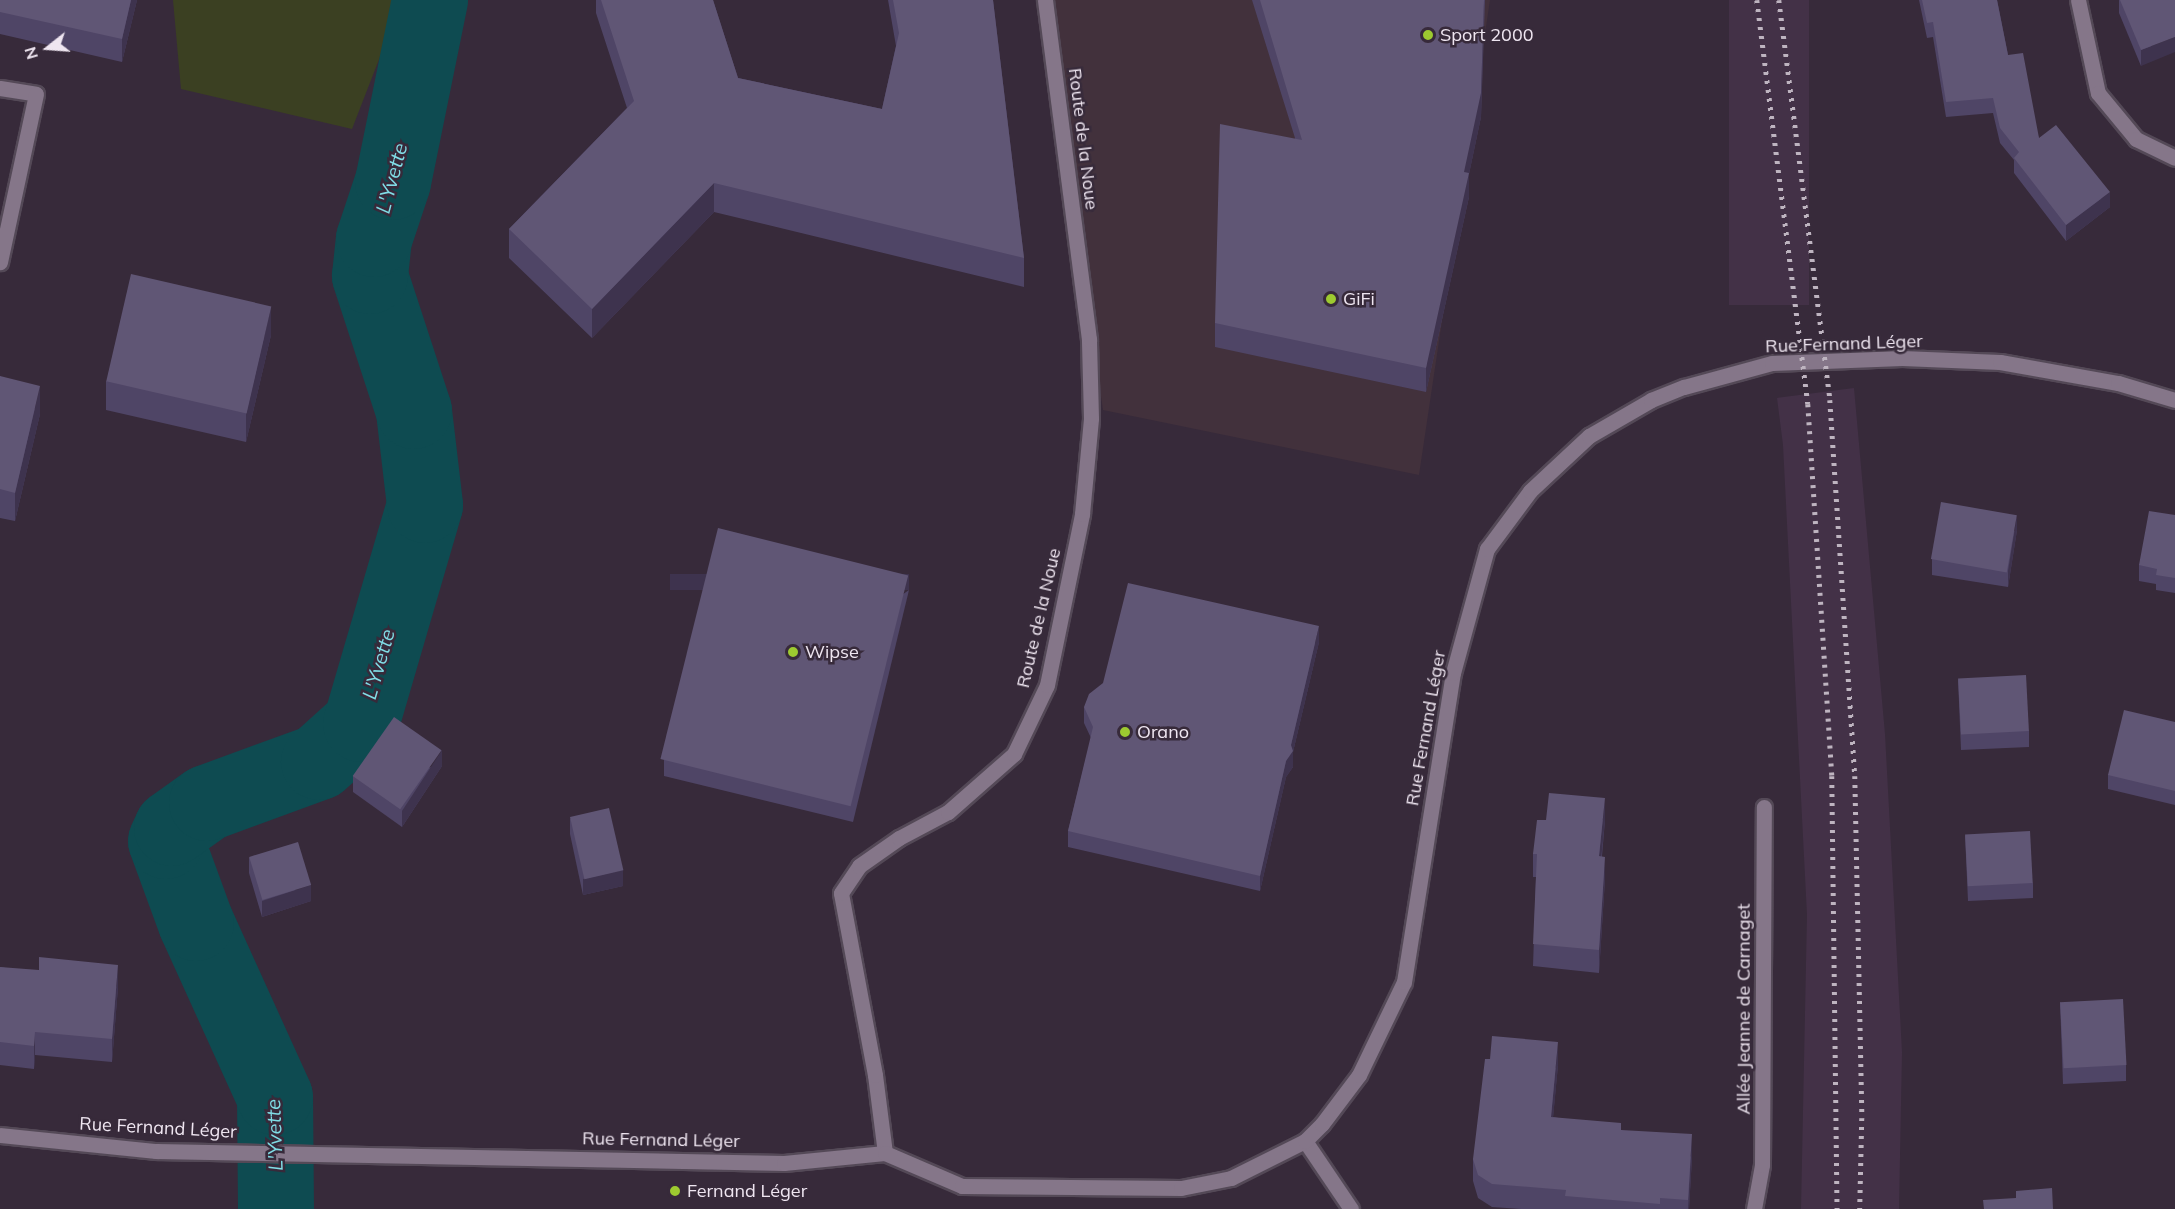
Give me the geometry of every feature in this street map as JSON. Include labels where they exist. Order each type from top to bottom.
[{"type":"street","name":"Route de la Noue","points":[[885,1153],[873,1064],[840,893],[859,866],[898,838],[948,812],[1014,754],[1047,685],[1082,514],[1091,418],[1089,339],[1045,0]]},
{"type":"street","points":[[2078,0],[2098,93],[2136,139],[2175,158]]},
{"type":"street","points":[[0,88],[36,94],[0,262]]},
{"type":"street","name":"Rue Fernand Léger","points":[[0,1135],[156,1151],[784,1163],[885,1153],[962,1186],[1181,1188],[1231,1178],[1305,1141],[1322,1124],[1359,1075],[1404,982],[1453,673],[1487,549],[1530,491],[1589,436],[1652,400],[1684,387],[1772,363],[1902,358],[2000,362],[2118,383],[2175,400]]},
{"type":"street","name":"Allée Jeanne de Carnaget","points":[[1754,1209],[1762,1165],[1764,807]]},
{"type":"street","points":[[1305,1141],[1351,1209]]},
{"type":"shaded area","points":[[1045,0],[1490,0],[1419,475],[1103,410]]},
{"type":"shaded area","points":[[1729,0],[1809,0],[1809,305],[1729,305]]},
{"type":"shaded area","points":[[1854,388],[1885,734],[1902,1052],[1899,1209],[1801,1209],[1807,915],[1783,445],[1777,398]]},
{"type":"green space","points":[[173,0],[402,0],[352,129],[181,89]]},
{"type":"building","points":[[0,0],[131,0],[122,39],[0,12]]},
{"type":"building","points":[[601,0],[713,0],[738,78],[882,109],[899,33],[893,0],[993,0],[1024,258],[714,183],[592,309],[509,229],[634,101]]},
{"type":"building","points":[[1260,0],[1484,0],[1481,93],[1464,172],[1469,173],[1426,368],[1215,323],[1220,124],[1302,140]]},
{"type":"building","points":[[1922,0],[1997,0],[2008,55],[2023,53],[2039,138],[2056,125],[2110,192],[2066,225],[2014,158],[2019,152],[2000,128],[1993,98],[1946,102],[1933,22],[1927,23]]},
{"type":"building","points":[[2120,0],[2175,0],[2175,37],[2141,50]]},
{"type":"building","points":[[131,274],[271,306],[247,414],[106,381]]},
{"type":"building","points":[[0,376],[40,386],[15,493],[0,489]]},
{"type":"building","points":[[1941,502],[2017,515],[2007,572],[1931,559]]},
{"type":"building","points":[[2149,511],[2175,515],[2175,578],[2156,575],[2157,569],[2139,565]]},
{"type":"building","name":"Wipse","points":[[718,528],[908,575],[851,806],[660,759]]},
{"type":"building","points":[[1128,583],[1319,626],[1291,745],[1293,751],[1286,761],[1260,876],[1068,831],[1093,727],[1084,707],[1089,694],[1103,683]]},
{"type":"building","points":[[2026,675],[2029,731],[1961,734],[1958,679]]},
{"type":"building","points":[[2124,710],[2175,722],[2175,791],[2108,775]]},
{"type":"building","points":[[394,717],[442,750],[400,809],[353,776]]},
{"type":"building","points":[[1549,793],[1605,798],[1599,856],[1605,857],[1599,950],[1533,944],[1537,854],[1533,854],[1537,820],[1546,820]]},
{"type":"building","points":[[609,808],[623,870],[584,879],[570,817]]},
{"type":"building","points":[[2030,831],[2033,883],[1968,886],[1965,834]]},
{"type":"building","points":[[298,842],[311,885],[262,900],[249,857]]},
{"type":"building","points":[[39,957],[118,965],[112,1039],[35,1032],[34,1046],[0,1042],[0,967],[39,970]]},
{"type":"building","points":[[2123,999],[2126,1065],[2064,1068],[2060,1002]]},
{"type":"building","points":[[1492,1036],[1558,1042],[1551,1117],[1621,1123],[1621,1130],[1692,1134],[1688,1200],[1660,1198],[1660,1204],[1565,1196],[1566,1190],[1492,1184],[1478,1175],[1473,1159],[1485,1059],[1490,1059]]},
{"type":"building","points":[[2052,1188],[2053,1209],[1984,1209],[1983,1200],[2016,1198],[2016,1191]]},
{"type":"waterway","name":"L'Yvette","points":[[276,1209],[275,1097],[196,923],[166,841],[172,828],[207,803],[319,762],[361,724],[425,505],[414,411],[370,276],[374,239],[393,182],[430,0]]},
{"type":"railway","points":[[1757,0],[1808,404],[1832,776],[1837,1209]]},
{"type":"railway","points":[[1779,0],[1830,400],[1855,776],[1862,1118],[1860,1209]]},
{"type":"place","name":"Sport 2000","points":[[1428,35]]},
{"type":"place","name":"GiFi","points":[[1331,299]]},
{"type":"place","name":"Wipse","points":[[793,652]]},
{"type":"place","name":"Orano","points":[[1125,732]]},
{"type":"place","name":"Fernand Léger","points":[[675,1191]]}]
